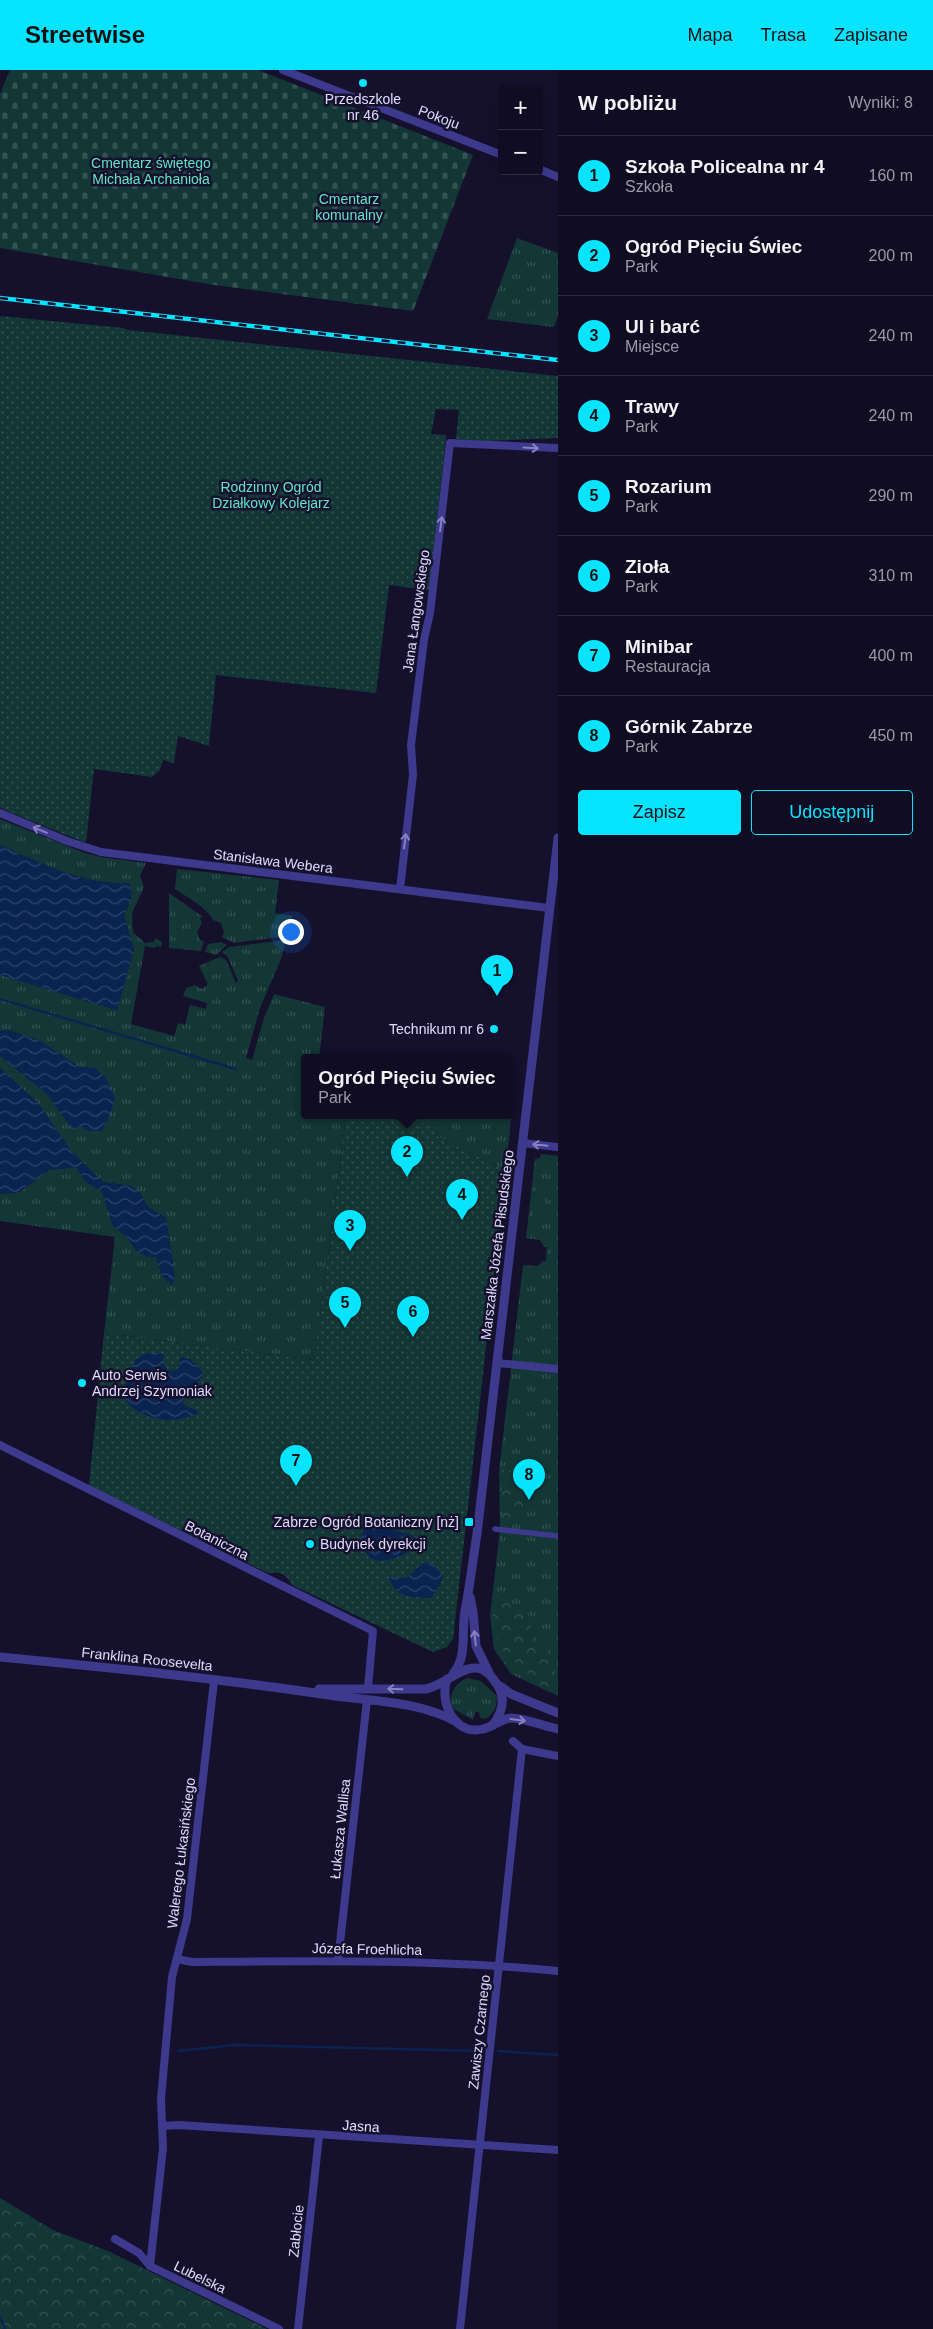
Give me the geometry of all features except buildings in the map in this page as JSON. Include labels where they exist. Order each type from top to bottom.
[{"type":"street","name":"Pokoju","points":[[283,70],[498,153]]},
{"type":"street","points":[[543,170],[558,176]]},
{"type":"street","name":"Jana Łangowskiego","points":[[400,889],[413,775],[411,745],[424,640],[430,613],[450,443],[558,448]]},
{"type":"street","name":"Stanisława Webera","points":[[0,813],[80,846],[101,852],[142,859],[550,908]]},
{"type":"street","name":"Marszałka Józefa Piłsudskiego","points":[[450,1677],[461,1661],[465,1612],[469,1595],[550,908],[556,881],[558,838]]},
{"type":"street","points":[[522,1143],[558,1147]]},
{"type":"street","points":[[497,1362],[558,1369]]},
{"type":"street","name":"Botaniczna","points":[[0,1445],[373,1631],[368,1688]]},
{"type":"street","points":[[495,1529],[558,1536]]},
{"type":"street","name":"Marszałka Józefa Piłsudskiego","points":[[469,1595],[474,1612],[476,1646],[490,1675]]},
{"type":"street","name":"Franklina Roosevelta","points":[[0,1657],[291,1689],[433,1712],[457,1722]]},
{"type":"street","points":[[493,1725],[503,1705],[501,1692],[490,1675],[472,1669],[450,1677],[444,1692],[446,1706],[457,1722],[473,1729],[483,1729],[512,1718],[558,1728]]},
{"type":"street","name":"Franklina Roosevelta","points":[[291,1689],[426,1689],[450,1677]]},
{"type":"street","name":"Walerego Łukasińskiego","points":[[150,2266],[163,2148],[161,2099],[172,1977],[186,1927],[192,1890],[214,1680]]},
{"type":"street","points":[[496,1683],[508,1692],[558,1713]]},
{"type":"street","name":"Łukasza Wallisa","points":[[338,1960],[367,1700]]},
{"type":"street","points":[[513,1741],[522,1749],[558,1756]]},
{"type":"street","name":"Zawiszy Czarnego","points":[[460,2329],[522,1749]]},
{"type":"street","name":"Józefa Froehlicha","points":[[177,1959],[192,1962],[338,1960],[499,1965],[558,1971]]},
{"type":"street","name":"Jasna","points":[[163,2126],[178,2125],[319,2136],[558,2150]]},
{"type":"street","name":"Zabłocie","points":[[298,2329],[319,2136]]},
{"type":"street","name":"Lubelska","points":[[115,2240],[139,2253],[150,2266],[279,2329]]},
{"type":"green space","points":[[10,70],[258,70],[473,155],[413,311],[214,285],[0,248],[0,94]]},
{"type":"green space","points":[[517,238],[558,253],[558,315],[554,327],[487,319]]},
{"type":"green space","name":"Rodzinny Ogród Działkowy Kolejarz","points":[[0,316],[558,376],[558,438],[487,441],[456,439],[459,410],[436,409],[431,434],[446,435],[446,438],[429,590],[389,585],[376,693],[216,675],[209,746],[178,736],[174,763],[163,760],[160,770],[152,777],[94,769],[86,842],[81,841],[0,808]]},
{"type":"green space","points":[[0,819],[82,852],[101,857],[146,863],[140,876],[144,887],[132,913],[133,932],[145,943],[153,942],[156,938],[162,942],[161,947],[145,946],[131,1024],[174,1036],[178,1023],[185,1025],[190,1005],[206,1009],[207,1003],[183,996],[186,988],[195,985],[202,989],[208,984],[199,966],[220,957],[226,960],[236,983],[238,981],[228,957],[222,952],[229,947],[286,940],[281,959],[260,1008],[246,1058],[252,1060],[264,1018],[274,994],[325,1007],[319,1054],[301,1054],[301,1119],[346,1119],[314,1360],[104,1333],[115,1237],[0,1221],[0,1194],[20,1192],[49,1170],[76,1167],[86,1182],[102,1191],[113,1226],[126,1236],[136,1250],[156,1257],[162,1276],[175,1278],[166,1218],[148,1207],[141,1194],[131,1186],[103,1182],[71,1151],[38,1103],[0,1068],[0,1056],[47,1094],[73,1129],[95,1068],[79,1067],[40,1041],[8,1030],[0,1031],[0,975],[117,1010],[134,949],[124,916],[131,898],[130,883],[96,881],[80,877],[47,866],[0,845]]},
{"type":"green space","points":[[177,869],[279,880],[275,913],[292,916],[287,936],[234,943],[222,937],[224,933],[221,923],[213,920],[201,907],[175,889]]},
{"type":"green space","points":[[169,893],[203,917],[200,918],[202,923],[197,932],[200,940],[204,942],[201,951],[169,948]]},
{"type":"green space","points":[[221,942],[227,945],[216,955],[205,952],[208,944]]},
{"type":"green space","points":[[346,1119],[393,1119],[438,1125],[436,1135],[506,1171],[453,1639],[447,1647],[433,1652],[292,1585],[283,1574],[276,1572],[268,1573],[89,1486],[104,1333],[314,1360]]},
{"type":"green space","points":[[393,1119],[511,1119],[506,1171],[436,1135],[438,1125]]},
{"type":"green space","points":[[541,1154],[558,1156],[558,1696],[511,1674],[494,1649],[490,1616],[500,1529],[499,1471],[523,1265],[538,1266],[543,1261],[546,1261],[547,1247],[544,1247],[540,1240],[526,1238],[535,1159],[540,1158]]},
{"type":"green space","points":[[534,1199],[545,1200],[542,1227],[531,1225]]},
{"type":"green space","points":[[501,1469],[525,1473],[535,1487],[532,1505],[518,1523],[502,1521]]},
{"type":"green space","points":[[495,1595],[503,1597],[528,1613],[533,1642],[545,1646],[558,1676],[558,1694],[540,1685],[499,1647],[493,1617]]},
{"type":"green space","points":[[467,1678],[481,1681],[497,1696],[494,1710],[485,1719],[480,1718],[479,1712],[475,1712],[473,1720],[452,1708],[451,1698],[453,1690]]},
{"type":"green space","points":[[0,2198],[53,2230],[108,2251],[267,2329],[0,2329]]},
{"type":"water","points":[[0,845],[47,866],[80,877],[96,881],[130,883],[131,898],[124,916],[134,949],[117,1010],[0,975]]},
{"type":"water","points":[[8,1030],[40,1041],[79,1067],[95,1068],[106,1078],[115,1098],[110,1115],[102,1131],[88,1131],[80,1126],[73,1130],[47,1094],[0,1056],[0,1031]]},
{"type":"water","points":[[0,1068],[38,1103],[71,1151],[103,1182],[131,1186],[141,1194],[148,1207],[166,1218],[175,1278],[172,1285],[162,1276],[156,1257],[147,1257],[136,1250],[126,1236],[113,1226],[102,1191],[86,1182],[76,1167],[49,1170],[19,1192],[0,1194]]},
{"type":"water","points":[[150,1353],[164,1355],[162,1362],[168,1370],[174,1371],[179,1368],[182,1357],[190,1359],[203,1372],[203,1376],[183,1399],[184,1405],[198,1411],[197,1414],[170,1420],[157,1418],[137,1411],[127,1402],[125,1387],[133,1365],[139,1357]]},
{"type":"water","points":[[368,1523],[412,1535],[418,1541],[415,1549],[389,1560],[374,1560],[363,1548],[360,1536]]},
{"type":"water","points":[[424,1562],[433,1564],[443,1576],[440,1585],[431,1598],[411,1597],[395,1589],[389,1577],[406,1578]]},
{"type":"waterway","points":[[0,999],[236,1069]]},
{"type":"waterway","points":[[178,2051],[235,2045],[481,2051]]},
{"type":"waterway","points":[[498,2051],[558,2055]]},
{"type":"waterway","points":[[0,2317],[5,2329]]},
{"type":"railway","points":[[0,298],[558,360]]},
{"type":"place","name":"Przedszkole nr 46","points":[[363,83]]},
{"type":"place","name":"Szkoła Policealna nr 4","points":[[497,996]]},
{"type":"place","name":"Technikum nr 6","points":[[494,1029]]},
{"type":"place","name":"Ogród Pięciu Świec","points":[[407,1177]]},
{"type":"place","name":"Trawy","points":[[462,1220]]},
{"type":"place","name":"Ul i barć","points":[[350,1251]]},
{"type":"place","name":"Rozarium","points":[[345,1328]]},
{"type":"place","name":"Zioła","points":[[413,1337]]},
{"type":"place","name":"Auto Serwis Andrzej Szymoniak","points":[[82,1383]]},
{"type":"place","name":"Minibar","points":[[296,1486]]},
{"type":"place","name":"Górnik Zabrze","points":[[529,1500]]},
{"type":"place","name":"Zabrze Ogród Botaniczny [nż]","points":[[469,1522]]},
{"type":"place","name":"Budynek dyrekcji","points":[[310,1544]]},
{"type":"park label","name":"Cmentarz świętego Michała Archanioła","points":[[151,172]]},
{"type":"park label","name":"Cmentarz komunalny","points":[[349,208]]}]
